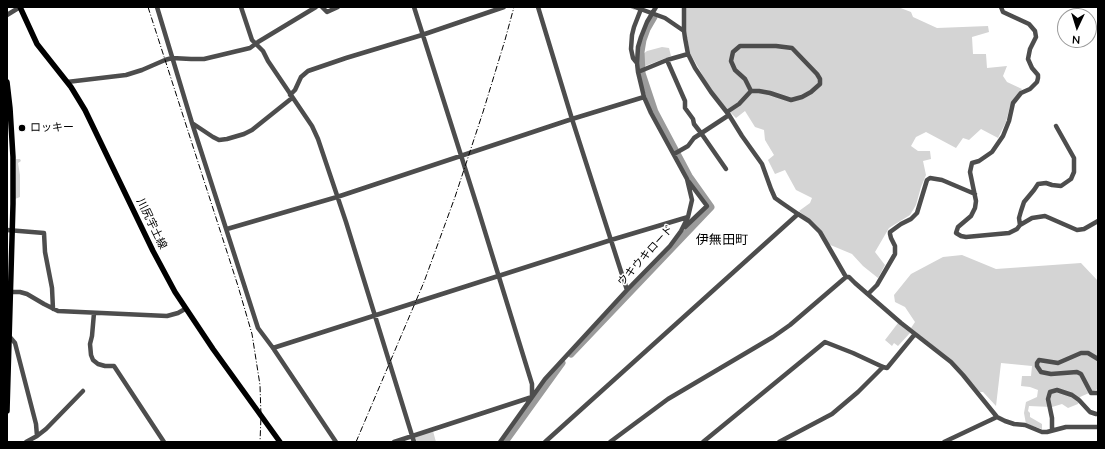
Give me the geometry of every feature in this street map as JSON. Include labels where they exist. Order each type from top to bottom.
[{"type":"main road","name":"川尻宇土線","points":[[20,7],[37,44],[67,82],[85,110],[171,286],[185,309],[280,442]]},
{"type":"main road","points":[[7,82],[13,157],[10,230],[7,411]]},
{"type":"street","points":[[7,15],[20,7]]},
{"type":"street","points":[[157,7],[192,123],[258,328],[336,442]]},
{"type":"street","points":[[241,7],[252,40],[263,51],[268,62],[312,126],[318,139],[346,222],[414,442]]},
{"type":"street","points":[[67,82],[126,75],[172,58],[204,59],[250,48],[316,7]]},
{"type":"street","points":[[322,7],[327,12],[338,7]]},
{"type":"street","points":[[394,442],[532,397],[532,384],[414,7]]},
{"type":"street","points":[[192,123],[219,140],[244,134],[252,130],[291,97],[301,77],[308,71],[504,7]]},
{"type":"street","points":[[538,7],[627,290]]},
{"type":"street","points":[[635,7],[665,18],[684,31]]},
{"type":"street","name":"ウキウキロード","points":[[500,442],[545,379],[670,246],[681,231],[688,217],[692,200],[687,179],[651,113],[644,97],[638,72],[638,47],[647,22],[656,7]]},
{"type":"street","points":[[684,7],[684,31],[688,54],[695,68],[762,164],[775,198],[820,232],[846,277],[849,277],[950,362],[963,375],[997,417],[1005,422],[1025,425],[1042,432],[1066,427],[1098,427]]},
{"type":"street","points":[[1001,7],[1003,12],[1029,24],[1035,31],[1036,37],[1030,49],[1028,59],[1032,68],[1038,75],[1038,78],[1037,82],[1030,89],[1022,93],[1013,103],[1004,136],[992,152],[972,164],[970,172],[976,201],[975,208],[971,216],[958,227],[956,233],[966,237],[1009,233],[1032,218],[1045,216],[1077,230],[1084,229],[1098,220]]},
{"type":"street","points":[[637,63],[633,58],[631,49],[632,35],[641,9]]},
{"type":"street","points":[[740,46],[776,46],[792,48],[820,79],[820,84],[811,92],[802,97],[791,100],[770,93],[751,91],[745,79],[735,70],[731,61],[733,52],[740,46]]},
{"type":"street","points":[[638,72],[667,60],[688,54]]},
{"type":"street","points":[[667,60],[685,101],[685,108],[693,118],[694,124],[726,169]]},
{"type":"street","points":[[674,154],[688,146],[694,138],[728,114],[751,91]]},
{"type":"street","points":[[226,229],[337,197],[461,155],[644,97]]},
{"type":"street","points":[[1020,226],[1019,218],[1024,202],[1038,184],[1046,183],[1052,186],[1061,186],[1072,180],[1074,172],[1074,158],[1056,126]]},
{"type":"street","points":[[868,294],[877,285],[895,254],[896,246],[891,238],[890,232],[911,219],[917,213],[927,180],[930,178],[942,180],[974,194]]},
{"type":"street","points":[[681,231],[706,206],[687,179]]},
{"type":"street","points":[[545,442],[798,214]]},
{"type":"street","points":[[273,348],[611,240],[688,217]]},
{"type":"street","points":[[10,230],[44,233],[45,252],[52,288],[53,309]]},
{"type":"street","points":[[610,442],[668,399],[790,325],[846,277]]},
{"type":"street","points":[[9,292],[27,294],[58,311],[167,316],[178,314],[185,309]]},
{"type":"street","points":[[94,313],[90,344],[93,360],[98,364],[114,366],[164,442]]},
{"type":"street","points":[[703,442],[825,342],[887,368],[915,334]]},
{"type":"street","points":[[9,336],[15,343],[36,424],[37,436]]},
{"type":"street","points":[[1098,359],[1088,353],[1081,354],[1058,363],[1039,360],[1037,363],[1037,366],[1042,372],[1051,374],[1077,372],[1081,374],[1091,393],[1098,393]]},
{"type":"street","points":[[779,442],[832,414],[858,392],[883,367]]},
{"type":"street","points":[[1052,430],[1052,418],[1048,399],[1050,392],[1057,390],[1072,395],[1090,412],[1098,414]]},
{"type":"street","points":[[26,442],[46,429],[83,391]]},
{"type":"street","points":[[944,442],[997,417]]},
{"type":"shaded area","points":[[686,7],[898,7],[911,12],[913,17],[937,28],[988,26],[989,32],[972,37],[973,54],[986,54],[987,68],[1007,66],[1003,76],[1007,82],[1022,89],[1010,106],[1006,122],[998,138],[981,129],[969,140],[963,138],[956,148],[926,132],[916,137],[911,146],[918,151],[930,151],[931,159],[923,161],[926,175],[916,205],[910,215],[889,228],[875,252],[885,265],[878,278],[863,266],[852,254],[828,244],[817,226],[799,211],[810,203],[812,198],[796,190],[785,170],[775,174],[768,160],[774,155],[765,140],[764,130],[755,127],[745,111],[736,118],[711,90],[690,53],[686,32]]},
{"type":"shaded area","points":[[662,47],[669,48],[671,56],[640,68],[640,57],[643,54],[647,51]]},
{"type":"shaded area","points":[[16,159],[20,159],[21,161],[18,163],[20,175],[20,197],[15,199]]},
{"type":"shaded area","points":[[962,255],[996,269],[1081,263],[1098,281],[1098,389],[1080,397],[1078,404],[1068,408],[1062,404],[1052,407],[1029,406],[1028,411],[1030,413],[1030,417],[1042,424],[1042,429],[1026,424],[1024,413],[1026,402],[1037,397],[1038,390],[1021,386],[1022,376],[1031,376],[1032,366],[1001,363],[996,406],[983,392],[980,392],[952,361],[911,328],[915,322],[905,307],[895,302],[894,295],[911,274],[943,257]]},
{"type":"shaded area","points":[[898,323],[910,333],[898,346],[894,343],[892,346],[885,340]]},
{"type":"shaded area","points":[[433,431],[436,442],[416,442],[414,437]]},
{"type":"waterway","points":[[629,7],[634,9]]},
{"type":"waterway","points":[[571,354],[711,207],[689,176],[655,112],[642,73],[641,52],[643,40],[654,17]]},
{"type":"waterway","points":[[505,442],[562,363]]},
{"type":"railway","points":[[148,7],[238,286],[252,334],[260,385],[260,442]]},
{"type":"railway","points":[[356,442],[424,282],[455,197],[483,112],[514,7]]},
{"type":"place","name":"ロッキー","points":[[22,128]]},
{"type":"district","name":"伊無田町","points":[[722,241]]}]
